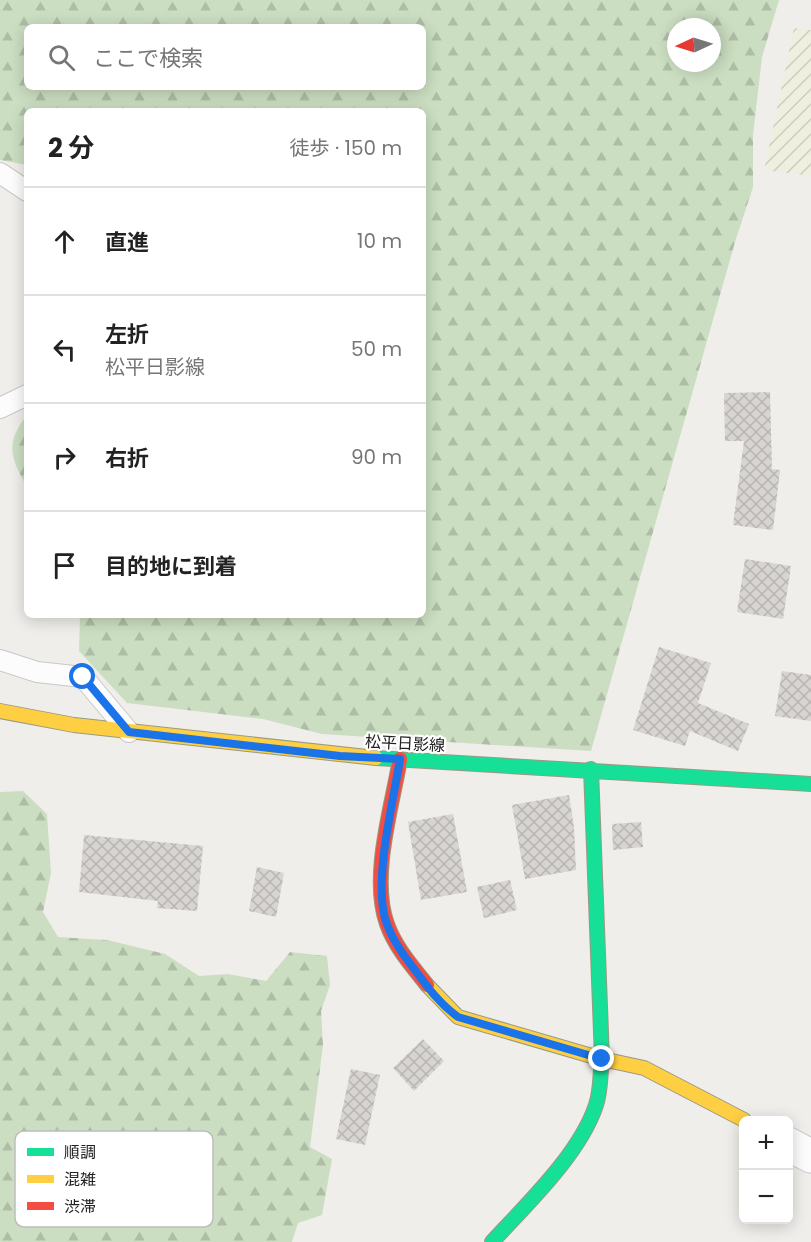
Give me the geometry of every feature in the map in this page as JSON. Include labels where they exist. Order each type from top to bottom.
[{"type":"street","name":"松平日影線","points":[[0,711],[74,725],[340,756],[591,769],[811,784]]},
{"type":"street","points":[[400,759],[382,874],[381,898],[385,920],[400,950],[440,1004],[458,1017],[602,1059],[644,1068],[739,1117]]},
{"type":"street","points":[[492,1242],[545,1185],[571,1152],[596,1106],[602,1059],[591,769]]},
{"type":"street","points":[[793,1146],[811,1156]]},
{"type":"lane","points":[[0,173],[24,189]]},
{"type":"lane","points":[[0,408],[24,396]]},
{"type":"lane","points":[[0,660],[37,672],[83,677],[129,732]]},
{"type":"green space","points":[[0,0],[779,0],[762,57],[753,135],[753,187],[735,242],[591,751],[322,734],[263,719],[127,703],[79,651],[80,618],[426,618],[426,108],[24,108],[24,164],[0,160]]},
{"type":"green space","points":[[794,28],[811,30],[811,176],[764,170]]},
{"type":"green space","points":[[24,419],[24,481],[12,451],[15,434]]},
{"type":"green space","points":[[23,791],[47,814],[51,873],[43,912],[58,937],[107,940],[165,954],[199,976],[228,974],[266,981],[290,952],[327,956],[330,985],[321,1011],[323,1045],[310,1147],[332,1159],[322,1215],[298,1223],[292,1242],[0,1242],[0,792]]},
{"type":"building","points":[[770,392],[772,469],[780,470],[773,530],[733,525],[744,441],[725,441],[724,393]]},
{"type":"building","points":[[745,559],[791,566],[783,619],[737,612]]},
{"type":"building","points":[[659,647],[711,663],[698,703],[749,724],[738,751],[690,731],[685,746],[633,730]]},
{"type":"building","points":[[782,671],[811,675],[811,721],[775,716]]},
{"type":"building","points":[[569,795],[574,827],[576,870],[525,879],[512,805]]},
{"type":"building","points":[[453,814],[467,892],[421,900],[408,822]]},
{"type":"building","points":[[641,822],[643,847],[613,850],[612,824]]},
{"type":"building","points":[[84,835],[203,846],[197,911],[157,908],[158,901],[79,892]]},
{"type":"building","points":[[257,867],[284,873],[276,917],[249,911]]},
{"type":"building","points":[[510,880],[517,910],[484,918],[477,887]]},
{"type":"building","points":[[423,1039],[444,1061],[414,1091],[393,1068]]},
{"type":"building","points":[[351,1069],[380,1075],[365,1145],[336,1139]]},
{"type":"traffic: fast","points":[[376,758],[811,784]]},
{"type":"traffic: fast","points":[[492,1242],[565,1160],[578,1142],[598,1100],[602,1059],[591,769]]},
{"type":"traffic: slow","points":[[0,711],[74,725],[376,758]]},
{"type":"traffic: slow","points":[[427,985],[458,1017],[602,1059],[644,1068],[739,1117]]},
{"type":"traffic: jam","points":[[400,759],[384,842],[382,905],[395,941],[427,985]]},
{"type":"route","points":[[83,677],[129,732],[340,756],[400,759],[382,874],[381,898],[385,920],[400,950],[440,1004],[458,1017],[602,1059]]}]
